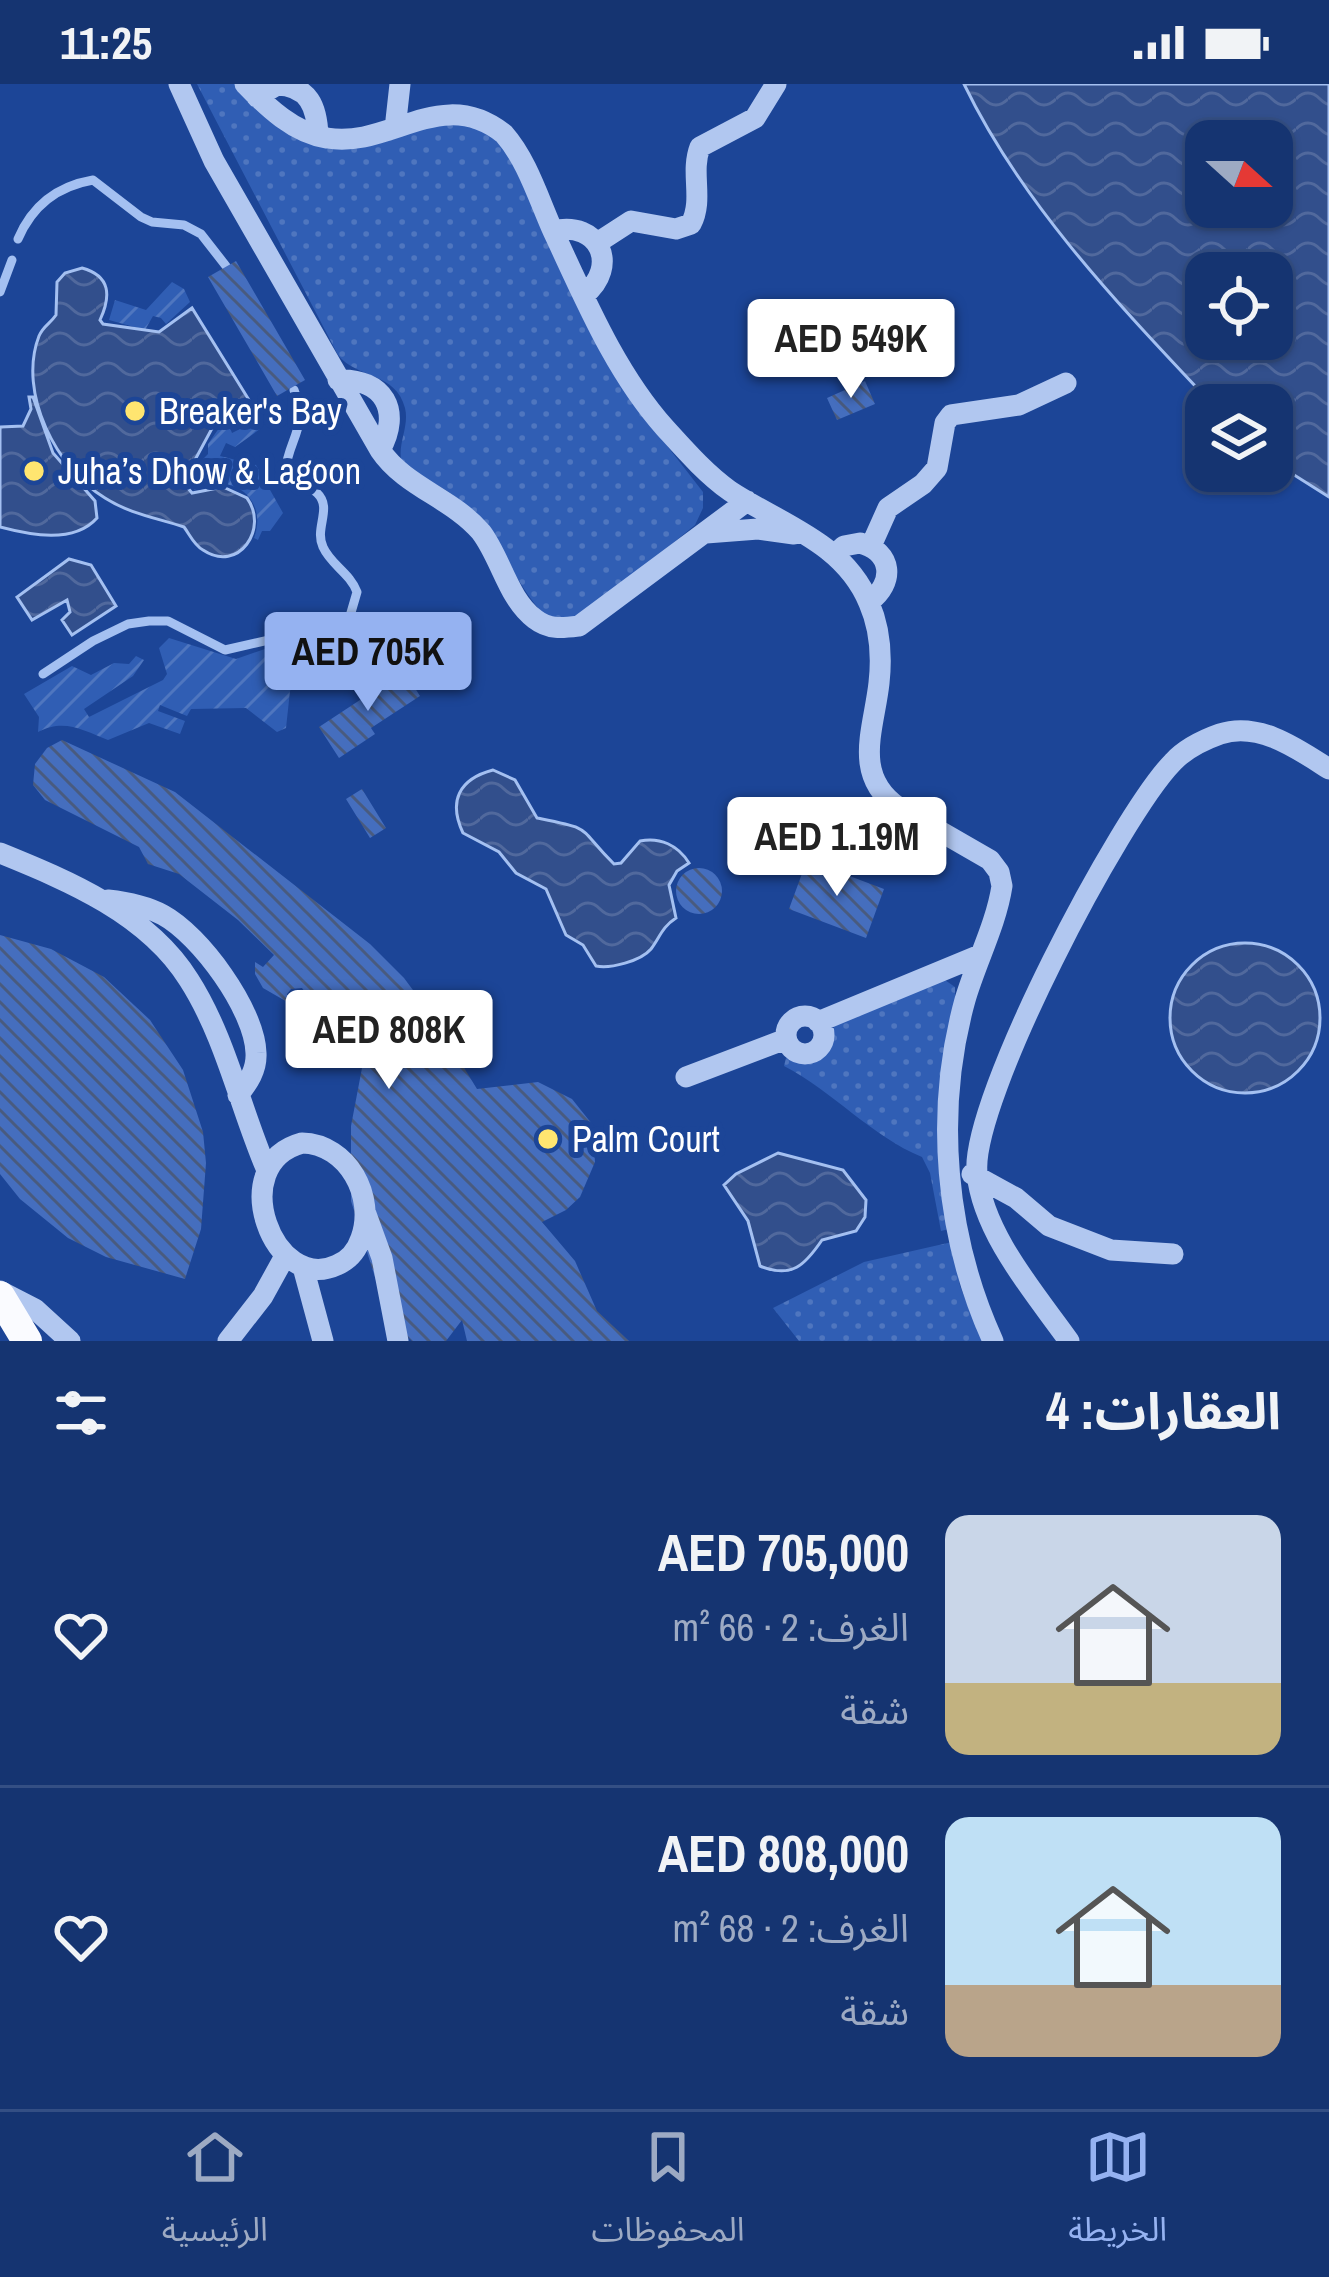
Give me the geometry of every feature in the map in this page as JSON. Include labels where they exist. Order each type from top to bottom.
[{"type":"main road","points":[[0,1294],[27,1341]]},
{"type":"lane","points":[[179,84],[214,161],[380,450],[399,472],[464,514],[485,537],[533,618],[555,628],[579,626],[747,501]]},
{"type":"lane","points":[[396,120],[400,84]]},
{"type":"lane","points":[[597,243],[631,221],[676,229],[691,224],[697,212],[695,167],[700,147],[754,118],[776,84]]},
{"type":"lane","points":[[251,90],[293,85],[301,90],[316,109],[318,136]]},
{"type":"lane","points":[[251,90],[285,120],[318,136],[357,137],[414,113],[453,106],[503,134],[618,362],[650,410],[707,472],[834,555],[869,602],[879,636],[880,665],[868,746],[872,778],[886,799],[977,850],[999,872],[1000,901],[958,1028],[949,1113],[956,1236],[994,1341]]},
{"type":"lane","points":[[554,231],[577,229],[597,243],[602,254],[601,276],[584,295]]},
{"type":"lane","points":[[871,546],[888,508],[938,468],[945,423],[951,415],[1008,408],[1066,383]]},
{"type":"lane","points":[[706,533],[758,529],[814,538]]},
{"type":"lane","points":[[834,555],[852,543],[871,546],[882,555],[888,567],[884,589],[869,602]]},
{"type":"lane","points":[[1069,1341],[1000,1236],[977,1177],[988,1110],[1039,988],[1118,843],[1173,761],[1198,743],[1225,732],[1249,730],[1297,748],[1329,770]]},
{"type":"lane","points":[[0,853],[104,899],[146,934],[190,981],[266,1168]]},
{"type":"lane","points":[[104,899],[166,916],[203,950],[239,1003],[256,1049],[255,1066],[238,1095]]},
{"type":"lane","points":[[686,1076],[786,1040],[797,1052],[814,1052],[824,1036],[818,1022],[980,955]]},
{"type":"lane","points":[[323,1341],[294,1262],[265,1212],[262,1179],[266,1168],[291,1146],[325,1146],[350,1169],[382,1258],[398,1341]]},
{"type":"lane","points":[[949,1165],[1016,1198],[1048,1226],[1111,1250],[1173,1254]]},
{"type":"lane","points":[[294,1262],[333,1267],[350,1257],[361,1240],[365,1211]]},
{"type":"lane","points":[[228,1341],[294,1262]]},
{"type":"lane","points":[[0,1294],[35,1309],[70,1341]]},
{"type":"shaded area","points":[[197,84],[235,84],[295,136],[468,117],[507,149],[654,429],[703,492],[703,508],[695,525],[579,620],[545,616],[473,512],[445,489],[403,466],[406,415],[400,396],[338,355]]},
{"type":"shaded area","points":[[172,282],[184,289],[190,302],[166,324],[153,316],[145,330],[109,320],[115,300],[146,310]]},
{"type":"shaded area","points":[[226,418],[232,433],[256,421],[260,429],[235,447],[226,443],[220,456],[256,465],[283,513],[258,540],[254,538],[256,511],[243,492],[221,483],[195,490],[187,484],[196,478],[208,444]]},
{"type":"shaded area","points":[[169,638],[236,659],[291,640],[302,668],[290,691],[286,728],[277,732],[246,708],[191,709],[187,716],[160,705],[158,711],[185,721],[180,734],[149,723],[108,740],[65,726],[38,732],[39,717],[24,694],[72,666],[91,675],[114,663],[129,664],[136,656],[144,660],[133,676],[84,709],[89,717],[163,680],[167,674],[159,648]]},
{"type":"shaded area","points":[[942,978],[955,987],[955,1000],[949,1229],[941,1231],[930,1173],[922,1157],[886,1138],[784,1066],[786,1058],[822,1052],[831,1040],[834,1019]]},
{"type":"shaded area","points":[[952,1242],[960,1286],[982,1341],[799,1341],[773,1308],[864,1262]]},
{"type":"water","points":[[964,84],[1329,84],[1329,497],[1293,474],[1293,384],[1193,384],[1076,254],[1015,172]]},
{"type":"water","name":"Breaker's Bay","points":[[82,268],[99,276],[106,288],[103,324],[159,332],[192,308],[249,400],[216,421],[183,482],[192,493],[223,487],[247,498],[254,522],[239,552],[216,556],[197,545],[184,527],[114,503],[87,485],[57,449],[38,405],[34,358],[41,333],[56,315],[57,282],[65,273]]},
{"type":"water","name":"Juha’s Dhow & Lagoon","points":[[29,397],[33,397],[53,453],[95,501],[97,518],[76,532],[38,535],[0,527],[0,427],[23,426],[31,409]]},
{"type":"water","points":[[69,559],[91,565],[116,606],[72,635],[62,620],[70,612],[67,600],[32,620],[17,597]]},
{"type":"water","points":[[493,770],[515,780],[537,818],[583,831],[614,864],[621,863],[640,841],[655,840],[680,851],[689,863],[669,885],[676,918],[651,949],[625,963],[596,966],[583,945],[566,935],[546,889],[516,873],[499,852],[463,833],[457,811],[460,793],[472,779]]},
{"type":"water","points":[[1245,943],[1274,949],[1298,965],[1314,989],[1320,1018],[1314,1047],[1298,1071],[1274,1087],[1245,1093],[1216,1087],[1192,1071],[1176,1047],[1170,1018],[1176,989],[1192,965],[1216,949]]},
{"type":"water","points":[[778,1153],[843,1170],[866,1200],[865,1217],[856,1231],[822,1240],[803,1263],[781,1271],[760,1266],[748,1221],[724,1185]]},
{"type":"building","points":[[236,261],[305,380],[277,396],[208,277]]},
{"type":"building","points":[[865,381],[875,404],[837,420],[827,398]]},
{"type":"building","points":[[404,671],[420,696],[371,728],[375,734],[339,758],[319,727]]},
{"type":"building","points":[[62,740],[175,792],[370,944],[433,1017],[477,1089],[538,1082],[572,1099],[592,1124],[595,1162],[580,1197],[542,1222],[575,1261],[597,1311],[629,1341],[467,1341],[462,1320],[446,1341],[412,1341],[404,1333],[379,1290],[351,1201],[351,1126],[362,1068],[302,988],[291,989],[289,1003],[263,988],[255,962],[263,967],[274,955],[238,920],[179,874],[148,864],[139,847],[45,800],[33,785],[35,764],[47,748]]},
{"type":"building","points":[[362,789],[386,828],[370,838],[346,799]]},
{"type":"building","points":[[807,860],[884,889],[866,938],[789,909]]},
{"type":"building","points":[[699,868],[715,875],[722,891],[715,907],[699,914],[683,907],[676,891],[683,875]]},
{"type":"building","points":[[0,935],[51,949],[104,977],[150,1020],[183,1070],[203,1132],[206,1163],[201,1229],[185,1279],[106,1257],[68,1238],[20,1199],[0,1174]]},
{"type":"waterway","points":[[18,239],[48,199],[93,180],[141,217],[184,225],[201,234],[226,266]]},
{"type":"waterway","points":[[0,292],[12,260]]},
{"type":"waterway","points":[[43,674],[128,624],[168,621],[225,650],[335,625],[350,616],[357,592],[323,547],[321,499],[285,472],[299,423],[294,390]]},
{"type":"place","name":"Breaker's Bay","points":[[135,411]]},
{"type":"place","name":"Juha’s Dhow & Lagoon","points":[[34,471]]},
{"type":"place","name":"Palm Court","points":[[548,1139]]}]
